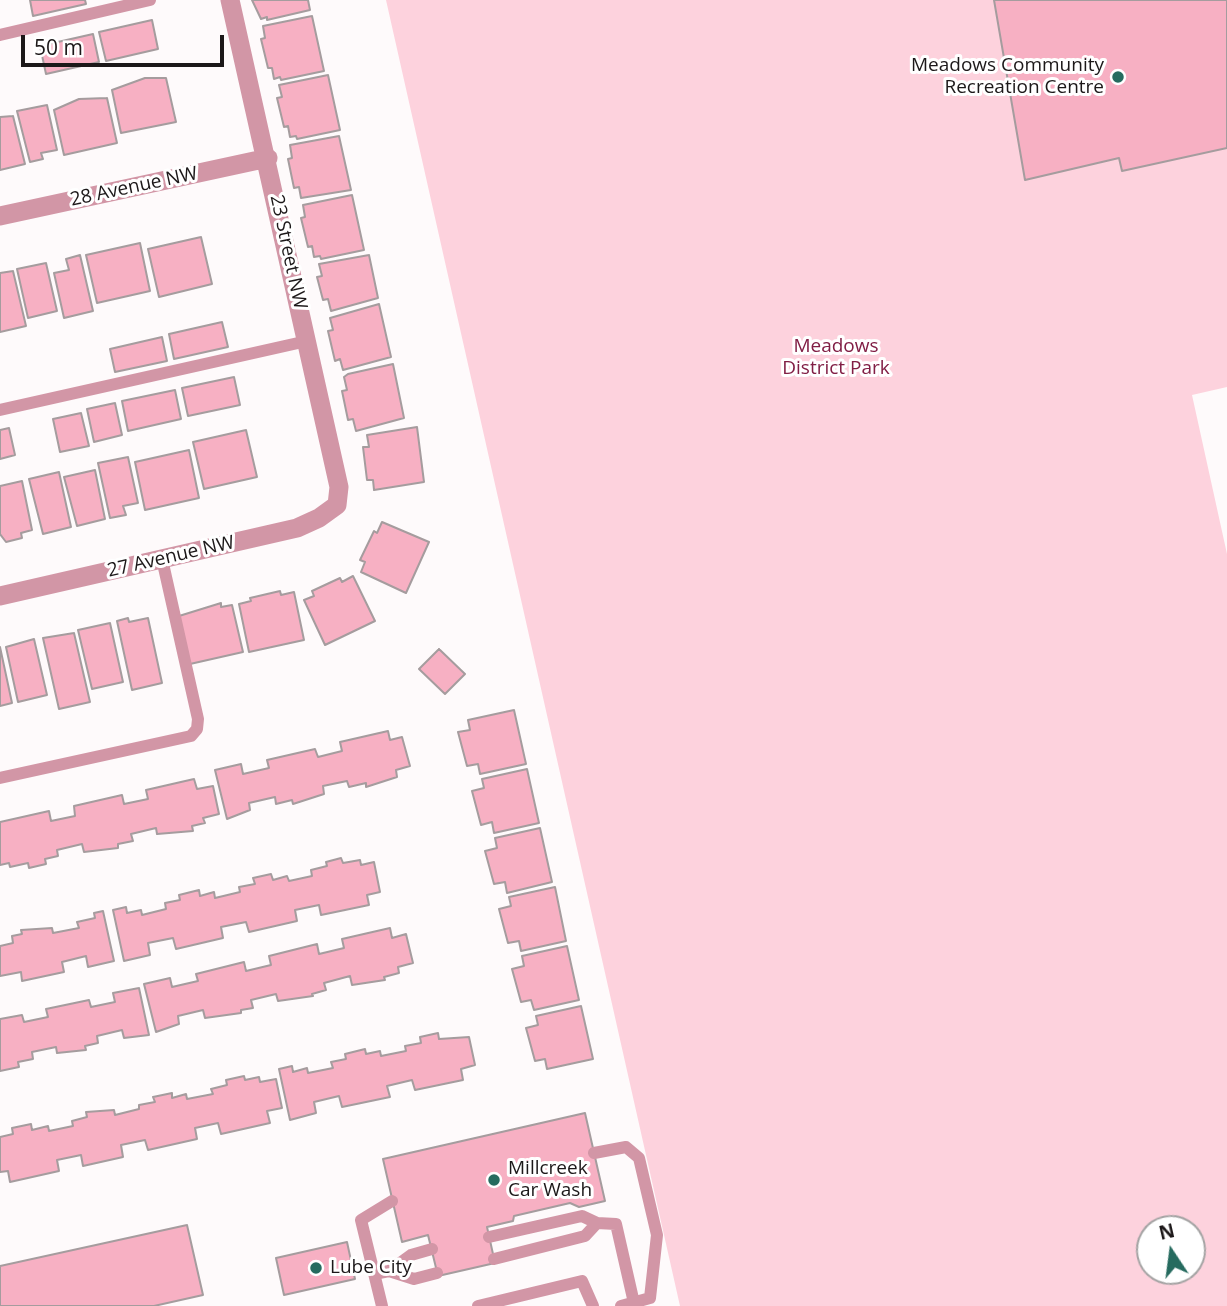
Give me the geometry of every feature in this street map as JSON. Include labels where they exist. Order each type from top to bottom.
[{"type":"street","name":"23 Street NW","points":[[230,0],[268,158],[339,486],[337,505]]},
{"type":"street","name":"28 Avenue NW","points":[[0,216],[268,158]]},
{"type":"street","name":"27 Avenue NW","points":[[0,596],[297,528],[319,518],[337,505]]},
{"type":"lane","points":[[0,35],[150,0]]},
{"type":"lane","points":[[0,410],[307,341]]},
{"type":"lane","points":[[0,778],[191,736],[197,729],[162,559]]},
{"type":"lane","points":[[594,1153],[626,1147],[639,1158],[657,1236],[650,1298],[621,1306]]},
{"type":"lane","points":[[382,1306],[361,1220],[393,1201]]},
{"type":"lane","points":[[489,1237],[582,1216],[597,1223],[616,1224],[634,1303]]},
{"type":"lane","points":[[494,1259],[585,1236],[597,1223]]},
{"type":"lane","points":[[374,1274],[389,1271],[411,1255],[432,1250]]},
{"type":"lane","points":[[389,1271],[414,1279],[437,1273]]},
{"type":"lane","points":[[478,1306],[582,1281],[593,1306]]},
{"type":"green space","name":"Meadows District Park","points":[[386,0],[1227,0],[1227,387],[1192,395],[1227,554],[1227,1306],[680,1306]]},
{"type":"building","points":[[30,0],[85,0],[86,4],[33,16]]},
{"type":"building","points":[[252,0],[308,0],[310,10],[261,19]]},
{"type":"building","name":"Meadows Community Recreation Centre","points":[[994,0],[1227,0],[1227,148],[1122,171],[1119,158],[1025,180]]},
{"type":"building","points":[[312,16],[324,71],[274,79],[272,68],[268,68],[261,39],[265,38],[263,26]]},
{"type":"building","points":[[152,20],[158,49],[106,61],[99,32]]},
{"type":"building","points":[[93,34],[99,62],[46,74],[40,46]]},
{"type":"building","points":[[328,75],[340,130],[297,139],[296,136],[290,137],[288,126],[284,127],[277,98],[282,97],[279,85]]},
{"type":"building","points":[[145,78],[166,78],[176,122],[121,133],[112,90]]},
{"type":"building","points":[[107,98],[117,143],[64,155],[54,110],[79,99]]},
{"type":"building","points":[[47,105],[57,150],[41,153],[43,159],[30,162],[17,111]]},
{"type":"building","points":[[13,116],[25,164],[0,170],[0,117]]},
{"type":"building","points":[[339,136],[351,190],[301,198],[299,187],[294,188],[288,159],[292,158],[290,145]]},
{"type":"building","points":[[352,195],[364,250],[321,259],[320,256],[314,257],[312,246],[308,247],[301,218],[305,217],[303,205]]},
{"type":"building","points":[[201,237],[212,284],[159,297],[148,249]]},
{"type":"building","points":[[140,243],[150,291],[97,303],[86,255]]},
{"type":"building","points":[[80,255],[93,311],[64,318],[54,273],[69,270],[66,259]]},
{"type":"building","points":[[369,255],[378,298],[331,311],[328,299],[323,300],[317,277],[322,276],[319,264]]},
{"type":"building","points":[[46,263],[57,311],[28,318],[17,269]]},
{"type":"building","points":[[13,271],[26,326],[0,332],[0,273]]},
{"type":"building","points":[[379,304],[391,357],[343,370],[340,359],[335,361],[328,331],[333,330],[330,318]]},
{"type":"building","points":[[222,322],[228,347],[174,359],[169,334]]},
{"type":"building","points":[[162,337],[167,361],[115,372],[110,349]]},
{"type":"building","points":[[393,364],[404,418],[356,431],[353,419],[348,420],[342,391],[347,390],[344,377]]},
{"type":"building","points":[[234,377],[240,405],[188,416],[182,388]]},
{"type":"building","points":[[175,390],[181,419],[128,431],[122,401]]},
{"type":"building","points":[[115,403],[122,435],[94,442],[87,409]]},
{"type":"building","points":[[81,413],[89,446],[60,452],[53,419]]},
{"type":"building","points":[[417,427],[424,482],[374,490],[373,480],[367,480],[363,447],[369,447],[367,435]]},
{"type":"building","points":[[9,428],[15,455],[0,459],[0,430]]},
{"type":"building","points":[[246,430],[257,477],[204,489],[193,442]]},
{"type":"building","points":[[189,450],[199,498],[145,510],[135,462]]},
{"type":"building","points":[[128,457],[138,503],[123,506],[126,515],[110,518],[98,463]]},
{"type":"building","points":[[95,470],[105,519],[77,526],[64,477]]},
{"type":"building","points":[[59,472],[71,527],[43,534],[29,479]]},
{"type":"building","points":[[22,481],[32,530],[21,533],[22,538],[6,542],[0,534],[0,486]]},
{"type":"building","points":[[382,522],[429,542],[406,593],[361,572],[365,562],[360,560],[374,531],[377,533]]},
{"type":"building","points":[[353,576],[375,621],[325,645],[304,600],[314,596],[312,591],[340,578],[342,582]]},
{"type":"building","points":[[280,591],[281,595],[294,592],[304,640],[249,652],[239,604],[251,601],[250,598]]},
{"type":"building","points":[[221,603],[221,607],[232,605],[243,652],[190,664],[179,616]]},
{"type":"building","points":[[128,618],[129,622],[148,618],[162,683],[132,690],[117,621]]},
{"type":"building","points":[[110,623],[123,682],[92,689],[78,630]]},
{"type":"building","points":[[74,633],[90,702],[59,709],[43,638]]},
{"type":"building","points":[[34,639],[47,695],[18,702],[6,647]]},
{"type":"building","points":[[0,647],[12,703],[0,706]]},
{"type":"building","points":[[439,649],[465,674],[445,694],[419,669]]},
{"type":"building","points":[[514,710],[526,764],[480,774],[478,764],[467,766],[458,732],[470,730],[468,720]]},
{"type":"building","points":[[388,731],[390,740],[402,737],[410,766],[396,770],[397,777],[366,787],[366,783],[349,787],[347,781],[323,786],[324,794],[293,804],[292,800],[276,804],[275,797],[249,803],[250,810],[227,819],[215,770],[241,764],[243,774],[269,768],[267,760],[315,749],[318,757],[342,751],[340,742]]},
{"type":"building","points":[[527,769],[539,823],[494,833],[492,822],[481,825],[472,791],[484,788],[482,779]]},
{"type":"building","points":[[194,779],[197,789],[213,786],[219,814],[203,818],[205,823],[192,826],[193,831],[157,834],[156,828],[131,834],[133,841],[118,844],[118,848],[84,852],[82,844],[57,850],[58,856],[45,859],[46,864],[29,868],[28,863],[10,867],[9,863],[0,865],[0,822],[49,811],[51,821],[75,816],[74,806],[122,795],[124,804],[148,799],[146,790]]},
{"type":"building","points":[[540,828],[552,882],[507,893],[505,882],[494,884],[485,851],[497,848],[495,838]]},
{"type":"building","points":[[341,858],[343,863],[360,860],[361,865],[374,862],[380,892],[367,895],[369,905],[321,915],[319,905],[295,910],[297,921],[249,932],[246,922],[221,927],[223,938],[176,949],[173,938],[148,943],[150,955],[124,961],[113,910],[126,907],[127,913],[141,910],[142,915],[166,909],[165,903],[180,900],[179,895],[199,890],[200,896],[214,892],[215,898],[240,892],[239,887],[255,884],[253,878],[271,874],[273,880],[287,876],[289,881],[312,876],[311,870],[327,866],[326,862]]},
{"type":"building","points":[[555,887],[566,941],[521,951],[519,941],[508,943],[499,909],[511,906],[509,897]]},
{"type":"building","points":[[103,911],[114,961],[88,967],[86,956],[62,962],[64,972],[22,981],[21,972],[0,976],[0,946],[13,943],[12,936],[22,934],[21,930],[52,928],[53,933],[79,928],[77,922],[95,918],[94,913]]},
{"type":"building","points":[[390,928],[392,938],[406,934],[413,963],[398,967],[399,973],[384,977],[385,980],[352,985],[350,976],[324,983],[326,990],[312,994],[313,996],[278,1001],[276,994],[251,1000],[253,1008],[241,1010],[241,1013],[205,1018],[203,1010],[178,1016],[179,1024],[156,1032],[144,984],[170,978],[172,987],[198,981],[196,974],[244,962],[246,971],[271,965],[269,956],[317,944],[319,954],[344,948],[342,939]]},
{"type":"building","points":[[567,946],[579,1000],[534,1010],[531,1000],[521,1002],[512,969],[524,966],[522,956]]},
{"type":"building","points":[[139,988],[149,1035],[124,1038],[122,1030],[97,1036],[98,1043],[85,1046],[86,1050],[57,1053],[56,1047],[32,1052],[33,1059],[18,1062],[19,1067],[0,1071],[0,1019],[22,1015],[24,1022],[48,1017],[46,1009],[89,1000],[91,1007],[115,1002],[113,993]]},
{"type":"building","points":[[581,1006],[593,1059],[547,1069],[545,1059],[535,1061],[526,1028],[538,1025],[536,1016]]},
{"type":"building","points":[[438,1033],[439,1039],[469,1037],[475,1065],[461,1069],[463,1080],[415,1090],[412,1080],[387,1086],[390,1097],[342,1107],[339,1096],[314,1102],[316,1113],[290,1120],[279,1069],[292,1066],[293,1072],[307,1068],[308,1073],[333,1068],[331,1062],[346,1059],[345,1054],[365,1049],[366,1054],[380,1051],[381,1056],[406,1051],[405,1046],[421,1043],[420,1037]]},
{"type":"building","points":[[244,1076],[245,1080],[259,1077],[260,1082],[276,1079],[282,1108],[267,1111],[270,1123],[221,1134],[218,1123],[195,1128],[197,1139],[148,1150],[145,1140],[121,1145],[123,1157],[83,1166],[81,1155],[57,1160],[59,1171],[10,1182],[8,1171],[0,1172],[0,1137],[13,1134],[12,1128],[31,1124],[32,1130],[48,1126],[49,1131],[73,1126],[72,1121],[87,1117],[86,1112],[114,1110],[115,1115],[155,1102],[153,1097],[172,1093],[172,1098],[186,1094],[187,1099],[213,1094],[211,1089],[227,1085],[226,1080]]},
{"type":"building","name":"Millcreek Car Wash","points":[[585,1113],[605,1201],[579,1207],[570,1203],[514,1216],[513,1221],[487,1227],[495,1263],[438,1276],[428,1235],[402,1242],[383,1159]]},
{"type":"building","points":[[187,1225],[203,1295],[154,1306],[0,1306],[0,1266]]},
{"type":"building","name":"Lube City","points":[[347,1242],[355,1279],[284,1295],[276,1258]]},
{"type":"place","name":"Meadows Community Recreation Centre","points":[[1118,77]]},
{"type":"place","name":"Millcreek Car Wash","points":[[494,1180]]},
{"type":"place","name":"Lube City","points":[[316,1268]]}]
